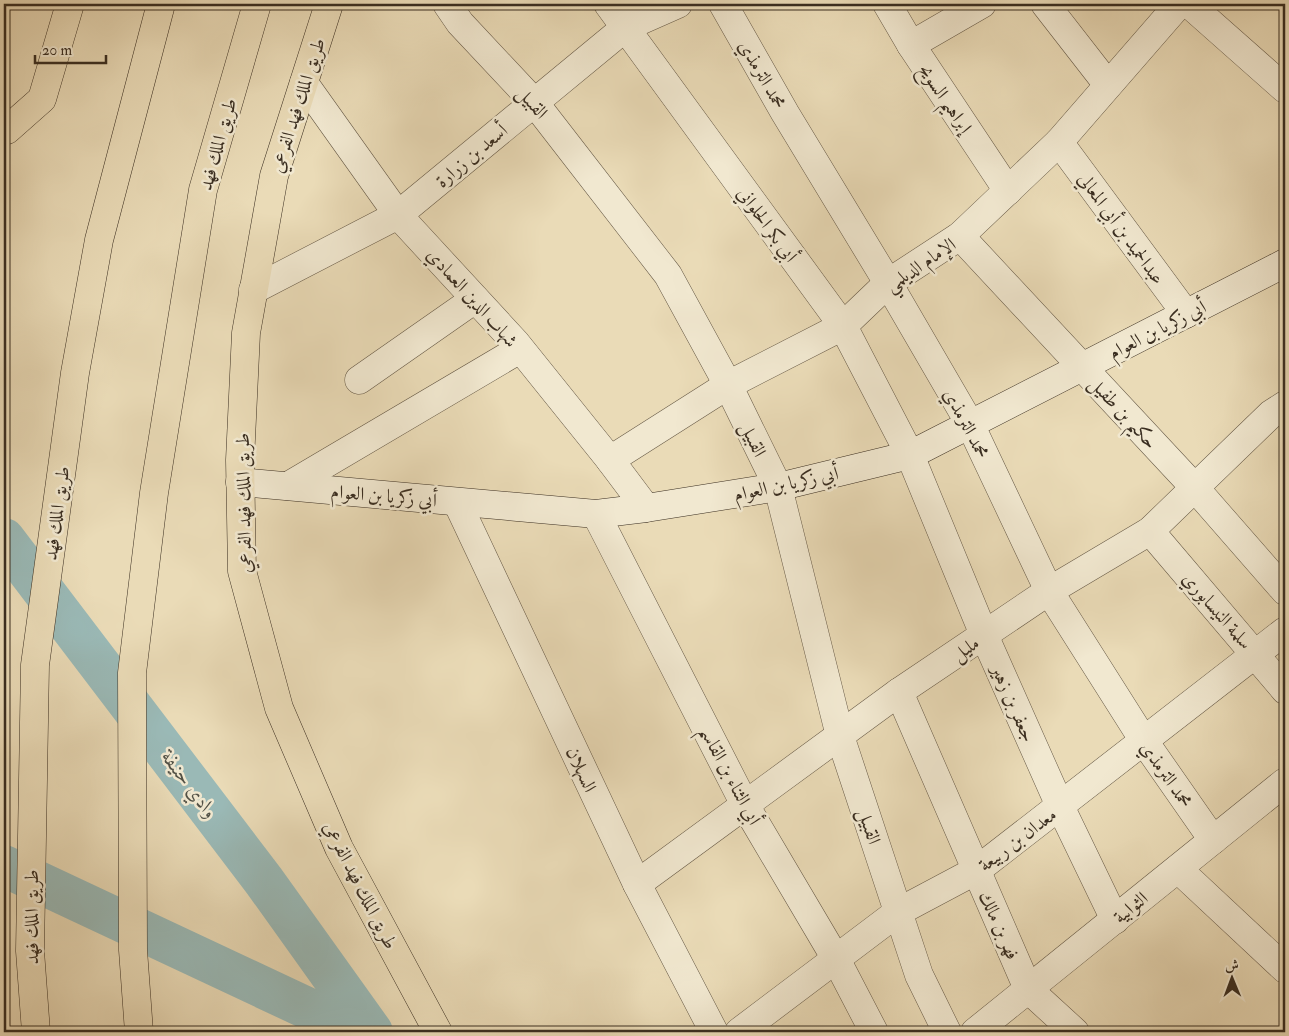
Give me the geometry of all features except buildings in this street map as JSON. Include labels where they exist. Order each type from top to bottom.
[{"type":"main road","points":[[4,131],[42,99],[70,4]]},
{"type":"main road","name":"طريق الملك فهد","points":[[36,1032],[30,951],[35,665],[75,373],[99,240],[161,4]]},
{"type":"main road","name":"طريق الملك فهد","points":[[139,1032],[133,950],[132,673],[154,493],[204,190],[257,4]]},
{"type":"main road","name":"طريق الملك فهد الفرعي","points":[[330,4],[274,176],[246,333],[240,482],[242,571],[279,708],[340,848],[438,1032]]},
{"type":"street","name":"القبيل","points":[[447,4],[460,22],[534,102],[668,276],[728,385],[778,487],[840,736],[919,975],[947,1032]]},
{"type":"street","name":"أبي بكر الحلواني","points":[[608,4],[842,326],[910,455]]},
{"type":"street","name":"أسعد بن زرارة","points":[[253,290],[398,215],[626,28],[678,4]]},
{"type":"street","name":"محمد الترمذي","points":[[723,4],[785,113],[888,283],[970,424],[1050,591],[1144,741],[1213,840]]},
{"type":"street","name":"إبراهيم السويح","points":[[887,4],[911,45],[1008,191]]},
{"type":"street","points":[[911,45],[982,4]]},
{"type":"street","points":[[1045,4],[1108,85]]},
{"type":"street","name":"الإمام الديلمي","points":[[610,460],[728,385],[842,326],[888,283],[960,236],[1059,142],[1179,4]]},
{"type":"street","points":[[1189,4],[1285,89]]},
{"type":"street","name":"شهاب الدين العمادي","points":[[304,83],[398,215],[520,349],[610,460],[646,508]]},
{"type":"street","name":"عبدالحميد بن أبي المعالي","points":[[1059,142],[1186,314]]},
{"type":"street","name":"حكيم بن طفيل","points":[[960,236],[1195,488],[1285,591]]},
{"type":"street","name":"أبي زكريا بن العوام","points":[[240,482],[596,514],[778,487],[910,455],[1285,263]]},
{"type":"street","points":[[359,380],[475,299]]},
{"type":"street","points":[[288,486],[520,349]]},
{"type":"street","name":"مليل","points":[[637,884],[899,692],[1050,591],[1150,531],[1271,414],[1285,405]]},
{"type":"street","name":"جعفر بن زهير","points":[[910,455],[984,635],[1060,806],[1115,920]]},
{"type":"street","name":"السهلان","points":[[457,502],[637,884],[714,1032]]},
{"type":"street","name":"أبي الثناء بن القاسم","points":[[596,514],[745,805],[836,959],[874,1032]]},
{"type":"street","name":"سلمة النيسابوري","points":[[1150,531],[1285,690]]},
{"type":"street","name":"معدان بن ربيعة","points":[[739,1032],[898,912],[976,870],[1285,631]]},
{"type":"street","name":"فهر بن مالك","points":[[899,692],[1028,989],[1075,1032]]},
{"type":"street","name":"الثوابية","points":[[974,1032],[1285,782]]},
{"type":"street","points":[[1178,869],[1285,969]]},
{"type":"waterway","name":"وادي حنيفة","points":[[4,539],[264,881],[372,1032]]},
{"type":"waterway","points":[[4,866],[358,1032]]}]
